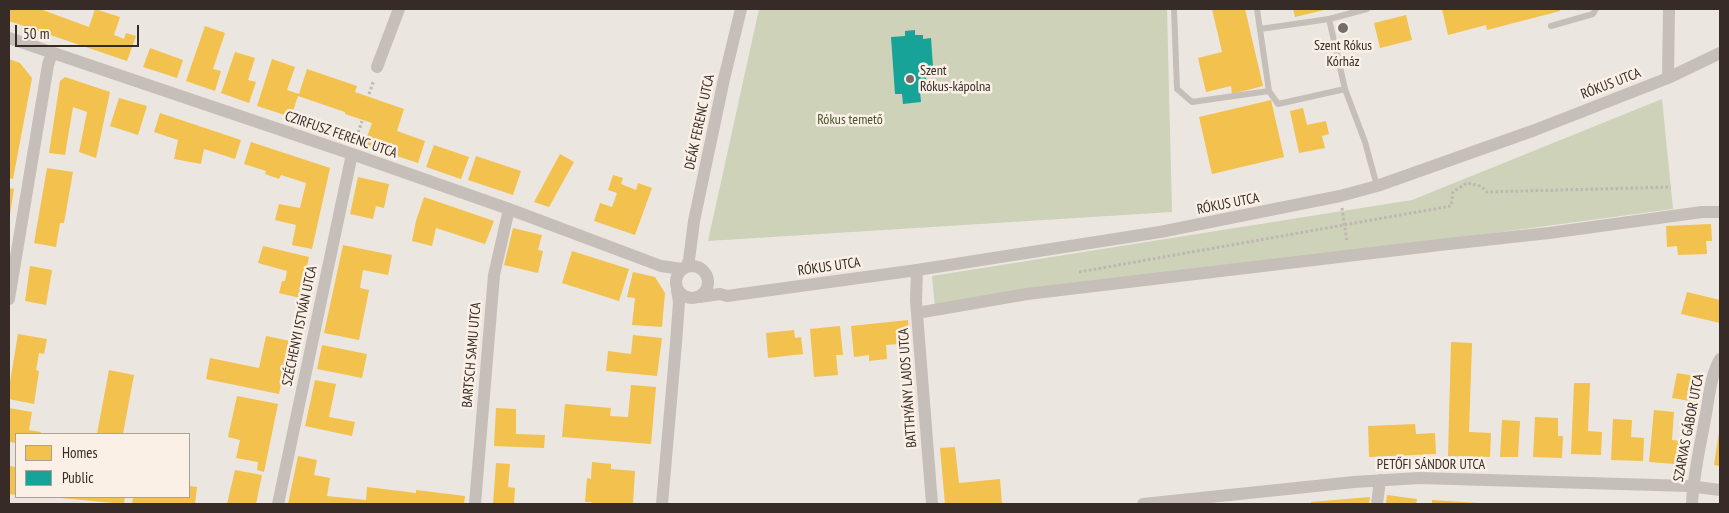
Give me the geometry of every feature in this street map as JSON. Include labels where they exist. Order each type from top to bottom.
[{"type":"street","points":[[377,67],[399,9]]},
{"type":"street","name":"DEÁK FERENC UTCA","points":[[684,268],[689,260],[690,242],[724,79],[741,9]]},
{"type":"street","points":[[1668,78],[1669,9]]},
{"type":"street","name":"CZIRFUSZ FERENC UTCA","points":[[9,38],[352,154],[509,209],[661,266],[684,268]]},
{"type":"street","points":[[9,299],[48,65],[52,53]]},
{"type":"street","name":"RÓKUS UTCA","points":[[697,298],[720,294],[727,296],[917,270],[1160,232],[1284,208],[1377,186],[1527,133],[1668,78],[1720,53]]},
{"type":"street","name":"SZÉCHENYI ISTVÁN UTCA","points":[[278,504],[352,154]]},
{"type":"street","name":"BARTSCH SAMU UTCA","points":[[475,504],[494,275],[509,209]]},
{"type":"street","points":[[917,314],[1027,294],[1549,233],[1702,212],[1720,212]]},
{"type":"street","points":[[676,343],[689,306],[706,290],[708,279],[696,259],[690,242]]},
{"type":"street","points":[[661,266],[669,273],[684,297],[697,298]]},
{"type":"street","points":[[662,504],[679,302],[676,279],[684,268],[692,266],[704,272],[720,294]]},
{"type":"street","name":"BATTHYÁNY LAJOS UTCA","points":[[917,270],[917,314],[932,504]]},
{"type":"street","name":"SZARVAS GÁBOR UTCA","points":[[1692,504],[1692,487],[1711,388],[1720,359]]},
{"type":"street","name":"PETŐFI SÁNDOR UTCA","points":[[1143,504],[1380,480],[1419,478],[1692,487],[1720,490]]},
{"type":"street","points":[[1377,504],[1380,480]]},
{"type":"lane","points":[[1174,9],[1176,89],[1192,102],[1269,90]]},
{"type":"lane","points":[[1257,9],[1269,90],[1278,104],[1345,89]]},
{"type":"lane","points":[[1260,30],[1329,19],[1367,9]]},
{"type":"lane","points":[[1551,26],[1593,14],[1596,9]]},
{"type":"lane","points":[[1329,19],[1345,89],[1365,142],[1377,186]]},
{"type":"path","points":[[352,154],[362,121]]},
{"type":"path","points":[[1072,273],[1451,206],[1453,192],[1467,183],[1481,186],[1487,192],[1671,187]]},
{"type":"path","points":[[1342,205],[1349,256]]},
{"type":"green space","name":"Rókus temető","points":[[759,9],[1167,9],[1172,212],[708,241]]},
{"type":"green space","points":[[1662,99],[1673,209],[935,308],[932,276],[1412,200]]},
{"type":"building: Homes","points":[[9,9],[40,9],[89,27],[95,9],[120,17],[114,35],[124,39],[126,33],[136,36],[127,61],[9,21]]},
{"type":"building: Homes","points":[[1212,9],[1245,9],[1263,86],[1232,94],[1231,86],[1206,92],[1198,58],[1222,52]]},
{"type":"building: Homes","points":[[1293,9],[1323,9],[1324,10],[1295,17]]},
{"type":"building: Homes","points":[[1442,9],[1560,9],[1560,11],[1487,30],[1486,25],[1448,35]]},
{"type":"building: Homes","points":[[1406,15],[1412,40],[1380,48],[1374,23]]},
{"type":"building: Homes","points":[[205,26],[225,33],[213,69],[221,71],[215,91],[186,81]]},
{"type":"building: Homes","points":[[150,48],[183,60],[177,78],[143,67]]},
{"type":"building: Homes","points":[[235,52],[255,58],[248,80],[256,82],[249,103],[221,93]]},
{"type":"building: Homes","points":[[9,59],[20,63],[32,78],[13,179],[9,178]]},
{"type":"building: Homes","points":[[272,59],[295,67],[287,90],[299,94],[307,69],[357,86],[355,92],[404,109],[397,131],[425,141],[418,163],[364,145],[372,123],[345,114],[345,112],[298,96],[291,117],[257,106]]},
{"type":"building: Homes","points":[[65,77],[110,92],[96,158],[79,152],[87,112],[73,107],[65,155],[49,153],[60,81]]},
{"type":"building: Homes","points":[[119,98],[147,106],[138,135],[110,126]]},
{"type":"building: Homes","points":[[1271,100],[1284,157],[1212,174],[1199,117]]},
{"type":"building: Homes","points":[[1303,108],[1307,125],[1326,121],[1329,134],[1322,136],[1325,148],[1299,153],[1290,111]]},
{"type":"building: Homes","points":[[160,113],[241,140],[235,159],[204,149],[201,164],[174,159],[178,140],[154,132]]},
{"type":"building: Homes","points":[[251,142],[330,168],[312,249],[292,245],[296,225],[275,220],[279,204],[300,208],[306,183],[281,175],[279,179],[265,174],[266,171],[244,164]]},
{"type":"building: Homes","points":[[434,145],[469,157],[461,179],[426,167]]},
{"type":"building: Homes","points":[[560,154],[574,162],[549,207],[534,202]]},
{"type":"building: Homes","points":[[476,156],[521,171],[513,195],[468,180]]},
{"type":"building: Homes","points":[[47,168],[73,172],[64,223],[60,223],[56,247],[34,243]]},
{"type":"building: Homes","points":[[613,175],[623,178],[621,184],[636,190],[638,183],[652,188],[635,235],[594,221],[600,203],[612,207],[617,193],[608,190]]},
{"type":"building: Homes","points":[[358,177],[389,184],[384,208],[376,206],[373,219],[350,214]]},
{"type":"building: Homes","points":[[9,188],[14,189],[10,215],[9,215]]},
{"type":"building: Homes","points":[[424,197],[494,221],[485,244],[436,228],[432,246],[412,241]]},
{"type":"building: Homes","points":[[1711,224],[1712,241],[1706,241],[1707,254],[1678,255],[1677,246],[1667,247],[1666,226]]},
{"type":"building: Homes","points":[[513,228],[542,235],[538,250],[543,251],[538,273],[504,265]]},
{"type":"building: Homes","points":[[343,245],[392,255],[388,275],[363,270],[360,288],[369,290],[359,340],[324,333]]},
{"type":"building: Homes","points":[[263,246],[309,257],[300,298],[279,293],[282,281],[285,281],[287,271],[258,263]]},
{"type":"building: Homes","points":[[572,251],[629,269],[619,301],[562,283]]},
{"type":"building: Homes","points":[[30,266],[52,270],[46,305],[25,301]]},
{"type":"building: Homes","points":[[633,272],[655,277],[665,293],[662,327],[632,325],[635,298],[627,297]]},
{"type":"building: Homes","points":[[1687,292],[1720,300],[1720,323],[1681,314]]},
{"type":"building: Homes","points":[[908,320],[910,343],[886,345],[887,359],[869,361],[869,355],[854,357],[851,326]]},
{"type":"building: Homes","points":[[840,326],[843,355],[836,355],[838,375],[814,377],[810,329]]},
{"type":"building: Homes","points":[[794,330],[795,338],[801,337],[803,354],[768,358],[766,333]]},
{"type":"building: Homes","points":[[18,334],[47,339],[44,354],[39,353],[36,370],[39,371],[34,404],[9,399],[9,388]]},
{"type":"building: Homes","points":[[633,335],[662,338],[657,376],[606,371],[608,351],[631,354]]},
{"type":"building: Homes","points":[[266,336],[290,341],[279,394],[206,379],[210,358],[259,368]]},
{"type":"building: Homes","points":[[1451,342],[1472,343],[1469,432],[1491,433],[1490,457],[1448,456]]},
{"type":"building: Homes","points":[[322,345],[367,354],[362,378],[317,369]]},
{"type":"building: Homes","points":[[109,370],[134,375],[123,433],[97,433]]},
{"type":"building: Homes","points":[[1677,373],[1701,377],[1697,402],[1672,398]]},
{"type":"building: Homes","points":[[315,380],[336,384],[329,417],[355,422],[352,436],[305,426]]},
{"type":"building: Homes","points":[[1574,383],[1590,383],[1588,431],[1602,432],[1601,455],[1571,454]]},
{"type":"building: Homes","points":[[631,385],[656,387],[651,444],[562,437],[565,404],[611,408],[610,416],[628,417]]},
{"type":"building: Homes","points":[[237,396],[278,404],[264,472],[257,470],[258,462],[236,458],[240,440],[228,437]]},
{"type":"building: Homes","points":[[9,408],[32,412],[29,430],[40,433],[15,433],[15,443],[9,442]]},
{"type":"building: Homes","points":[[496,408],[516,409],[516,434],[545,435],[544,448],[494,446]]},
{"type":"building: Homes","points":[[1654,410],[1674,412],[1672,440],[1689,442],[1687,465],[1649,462]]},
{"type":"building: Homes","points":[[1535,417],[1558,418],[1558,436],[1563,436],[1562,458],[1533,457]]},
{"type":"building: Homes","points":[[1613,419],[1632,420],[1631,437],[1644,438],[1643,461],[1611,460]]},
{"type":"building: Homes","points":[[1502,420],[1520,421],[1518,457],[1500,457]]},
{"type":"building: Homes","points":[[1415,424],[1416,434],[1435,433],[1436,454],[1369,457],[1368,426]]},
{"type":"building: Homes","points":[[1720,432],[1720,466],[1714,465]]},
{"type":"building: Homes","points":[[955,447],[959,483],[1000,479],[1002,504],[945,504],[940,448]]},
{"type":"building: Homes","points":[[298,456],[317,460],[314,475],[330,478],[327,496],[366,500],[367,487],[465,496],[464,504],[288,504]]},
{"type":"building: Homes","points":[[592,462],[611,464],[611,469],[635,471],[633,504],[591,504],[592,502],[585,502],[587,478],[591,479]]},
{"type":"building: Homes","points":[[496,463],[510,464],[508,487],[515,488],[514,504],[493,504]]},
{"type":"building: Homes","points":[[9,466],[15,467],[15,495],[9,494]]},
{"type":"building: Homes","points":[[235,470],[262,475],[256,504],[227,504]]},
{"type":"building: Homes","points":[[190,486],[197,487],[195,504],[132,504],[133,498],[190,498]]},
{"type":"building: Homes","points":[[1387,495],[1417,499],[1416,504],[1386,504]]},
{"type":"building: Homes","points":[[1370,497],[1369,504],[1311,504],[1311,502]]},
{"type":"building: Homes","points":[[61,498],[125,498],[124,504]]},
{"type":"building: Homes","points":[[1432,500],[1478,503],[1478,504],[1432,504]]},
{"type":"building: Public","name":"Szent Rókus-kápolna","points":[[915,30],[915,35],[923,35],[923,39],[931,38],[933,67],[925,67],[927,92],[920,92],[921,102],[903,104],[902,94],[895,94],[891,37],[905,36],[905,31]]},
{"type":"place","name":"Szent Rókus Kórház","points":[[1343,28]]},
{"type":"place","name":"Szent Rókus-kápolna","points":[[910,79]]}]
